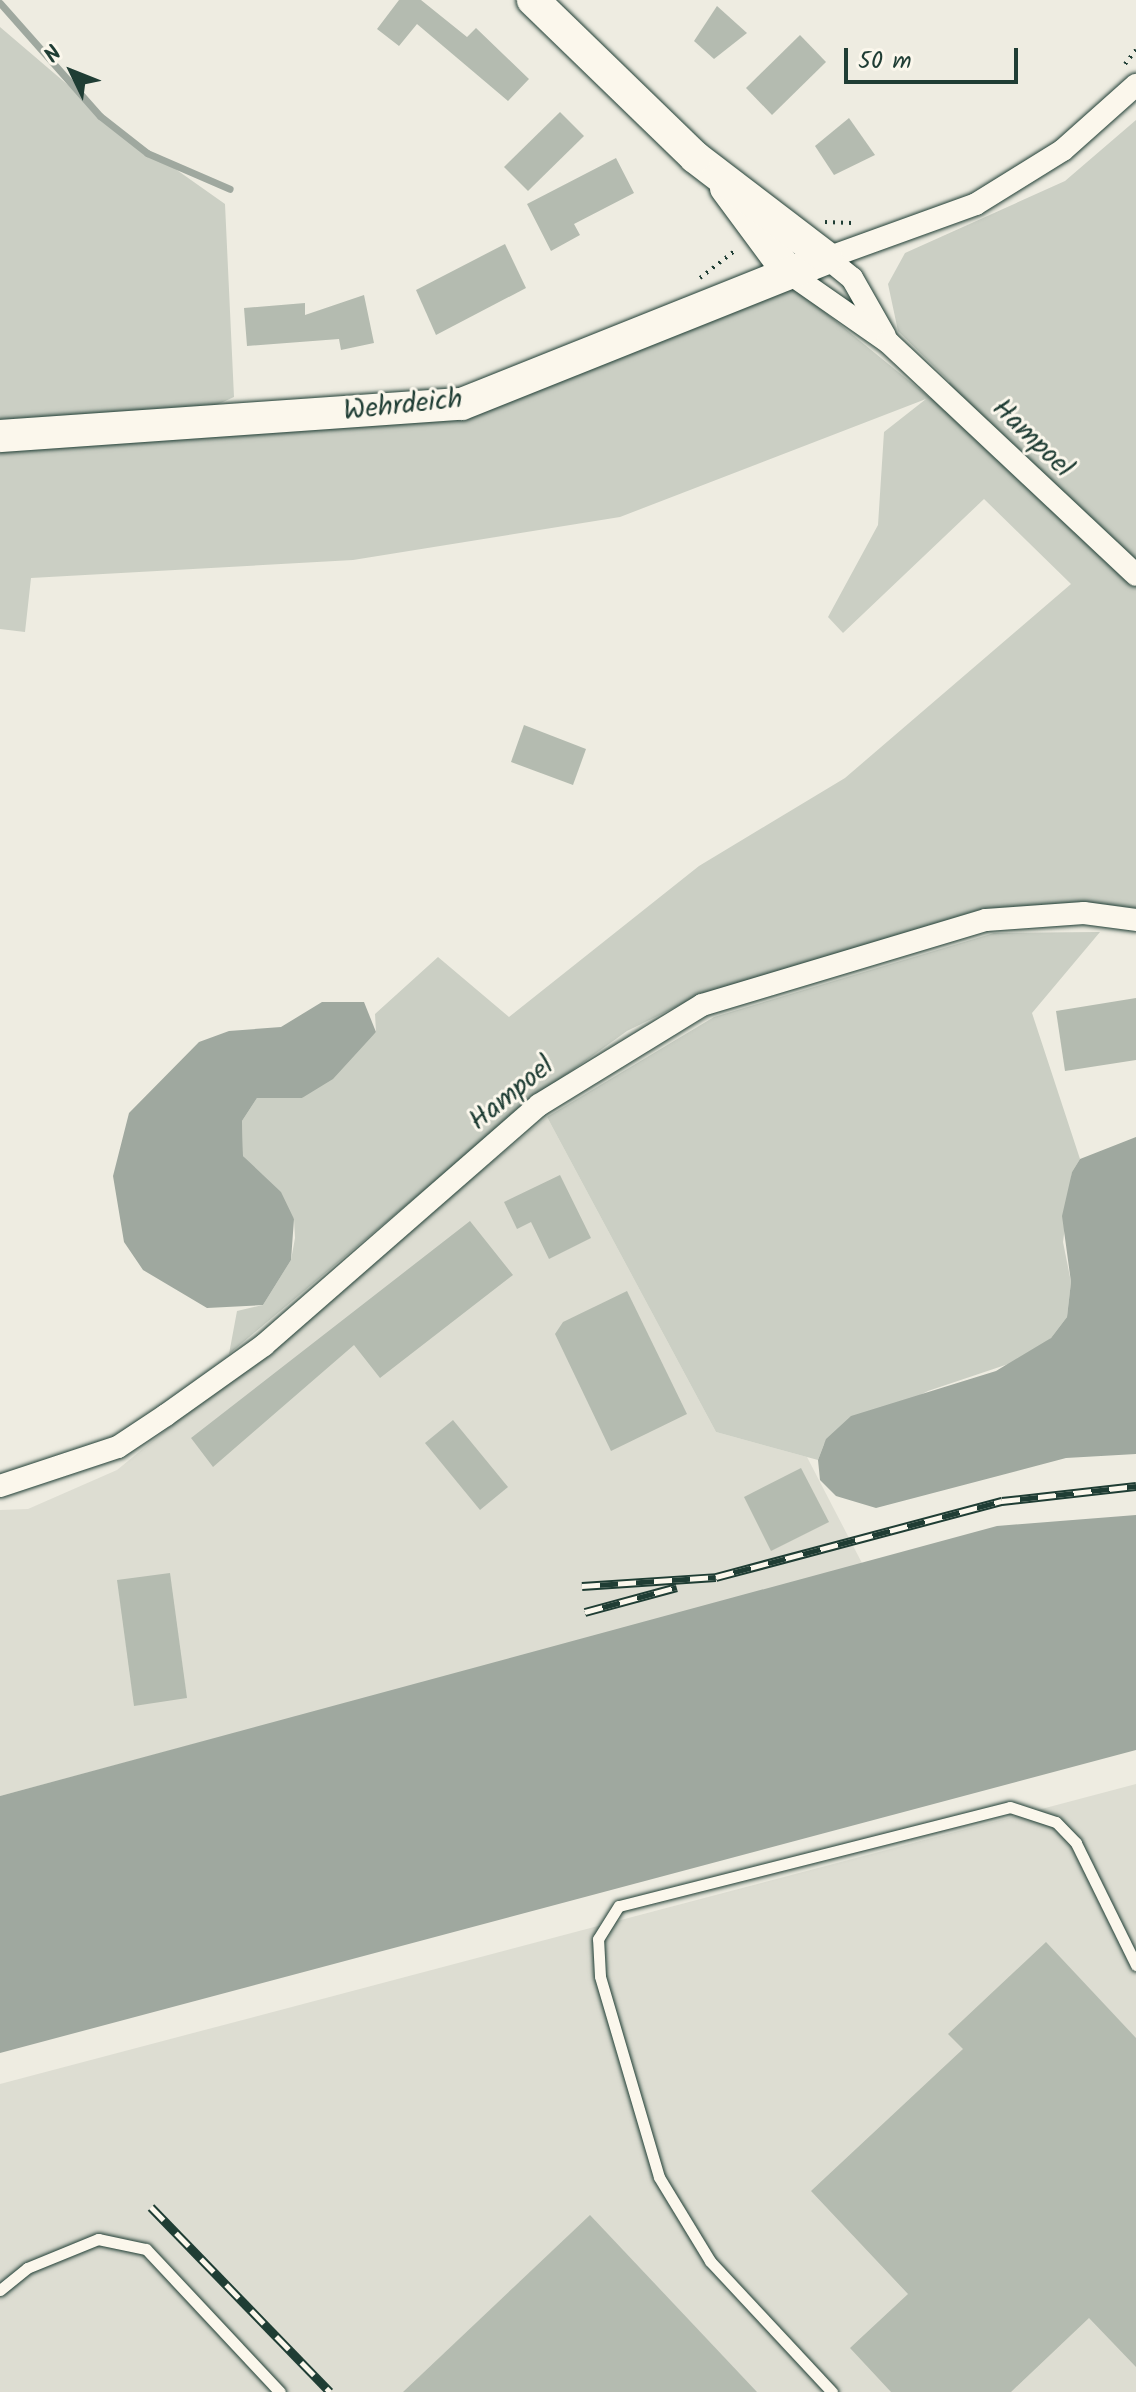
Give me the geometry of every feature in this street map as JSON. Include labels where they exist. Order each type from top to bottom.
[{"type":"street","points":[[533,0],[720,178],[786,223],[827,258],[976,204],[1063,150],[1136,85]]},
{"type":"street","points":[[720,178],[757,238],[789,273]]},
{"type":"street","name":"Wehrdeich","points":[[0,436],[462,404],[691,309],[827,258]]},
{"type":"street","name":"Hampoel","points":[[827,258],[852,278],[888,342]]},
{"type":"street","name":"Hampoel","points":[[789,273],[888,342],[1136,575]]},
{"type":"street","name":"Hampoel","points":[[0,1486],[118,1447],[166,1415],[264,1345],[539,1105],[702,1005],[986,920],[1084,913],[1136,920]]},
{"type":"lane","points":[[832,2392],[710,2261],[659,2177],[600,1976],[598,1939],[619,1906],[1010,1807],[1056,1822],[1076,1843],[1136,1965]]},
{"type":"lane","points":[[0,2290],[27,2268],[98,2239],[146,2249],[280,2392]]},
{"type":"path","points":[[1113,75],[1136,50]]},
{"type":"path","points":[[786,223],[803,216],[860,222]]},
{"type":"path","points":[[691,309],[687,293],[712,265],[757,238]]},
{"type":"shaded area","points":[[0,27],[123,132],[225,204],[234,397],[201,412],[0,425]]},
{"type":"shaded area","points":[[1136,120],[1136,908],[1083,902],[982,909],[696,997],[627,1031],[535,1097],[229,1354],[237,1311],[263,1305],[291,1260],[295,1238],[294,1219],[243,1156],[242,1121],[257,1098],[302,1098],[376,1032],[375,1014],[438,957],[509,1017],[699,866],[845,778],[1071,584],[984,499],[843,633],[828,617],[878,525],[884,432],[926,399],[620,517],[353,560],[31,578],[25,632],[0,629],[0,445],[464,411],[794,287],[930,398],[950,382],[898,331],[888,284],[905,253],[1065,181]]},
{"type":"shaded area","points":[[1100,932],[1032,1013],[1080,1159],[1072,1172],[1063,1242],[1071,1282],[1067,1317],[1051,1338],[1029,1357],[928,1391],[824,1444],[818,1460],[716,1432],[547,1117],[714,1017],[994,933]]},
{"type":"shaded area","points":[[322,1002],[364,1002],[376,1032],[333,1079],[302,1098],[257,1098],[242,1121],[243,1156],[281,1192],[294,1219],[291,1260],[263,1305],[207,1308],[143,1270],[124,1242],[113,1176],[129,1113],[199,1042],[229,1031],[281,1027]]},
{"type":"shaded area","points":[[547,1117],[716,1432],[807,1457],[863,1565],[0,1796],[0,1510],[28,1509],[117,1470]]},
{"type":"shaded area","points":[[1136,1137],[1136,1454],[1066,1458],[876,1508],[836,1496],[820,1480],[818,1460],[826,1439],[851,1416],[996,1371],[1051,1338],[1067,1317],[1071,1282],[1062,1216],[1072,1172],[1080,1159]]},
{"type":"shaded area","points":[[1136,1515],[1136,1750],[0,2053],[0,1796],[997,1526]]},
{"type":"shaded area","points":[[1136,1784],[1136,2392],[0,2392],[0,2084]]},
{"type":"building","points":[[399,0],[421,0],[467,37],[476,28],[529,79],[508,101],[417,24],[399,46],[377,29]]},
{"type":"building","points":[[717,6],[747,33],[714,59],[694,41]]},
{"type":"building","points":[[800,35],[826,62],[772,115],[746,88]]},
{"type":"building","points":[[560,112],[584,136],[528,191],[504,167]]},
{"type":"building","points":[[849,118],[875,155],[834,175],[815,146]]},
{"type":"building","points":[[616,158],[634,193],[574,224],[580,235],[551,251],[527,204]]},
{"type":"building","points":[[505,244],[526,288],[436,335],[416,290]]},
{"type":"building","points":[[364,295],[374,343],[341,350],[339,339],[247,346],[244,308],[305,303],[305,315]]},
{"type":"building","points":[[524,725],[586,749],[573,785],[511,762]]},
{"type":"building","points":[[1136,998],[1136,1060],[1065,1071],[1056,1011]]},
{"type":"building","points":[[560,1175],[591,1238],[549,1259],[531,1222],[517,1229],[504,1202]]},
{"type":"building","points":[[470,1221],[513,1275],[380,1378],[354,1345],[213,1467],[191,1438]]},
{"type":"building","points":[[627,1291],[687,1414],[611,1451],[555,1334],[563,1322]]},
{"type":"building","points":[[453,1420],[508,1487],[480,1510],[425,1443]]},
{"type":"building","points":[[801,1468],[829,1522],[771,1551],[744,1497]]},
{"type":"building","points":[[170,1573],[187,1698],[134,1706],[117,1580]]},
{"type":"building","points":[[1046,1942],[1136,2038],[1136,2367],[1089,2318],[1011,2392],[891,2392],[850,2348],[908,2294],[811,2191],[963,2049],[948,2034]]},
{"type":"building","points":[[590,2215],[757,2392],[403,2392]]},
{"type":"waterway","points":[[0,3],[100,116],[147,153],[230,189]]},
{"type":"railway","points":[[582,1586],[716,1577],[1002,1501],[1136,1486]]},
{"type":"railway","points":[[585,1612],[677,1587]]},
{"type":"railway","points":[[151,2207],[330,2392]]}]
